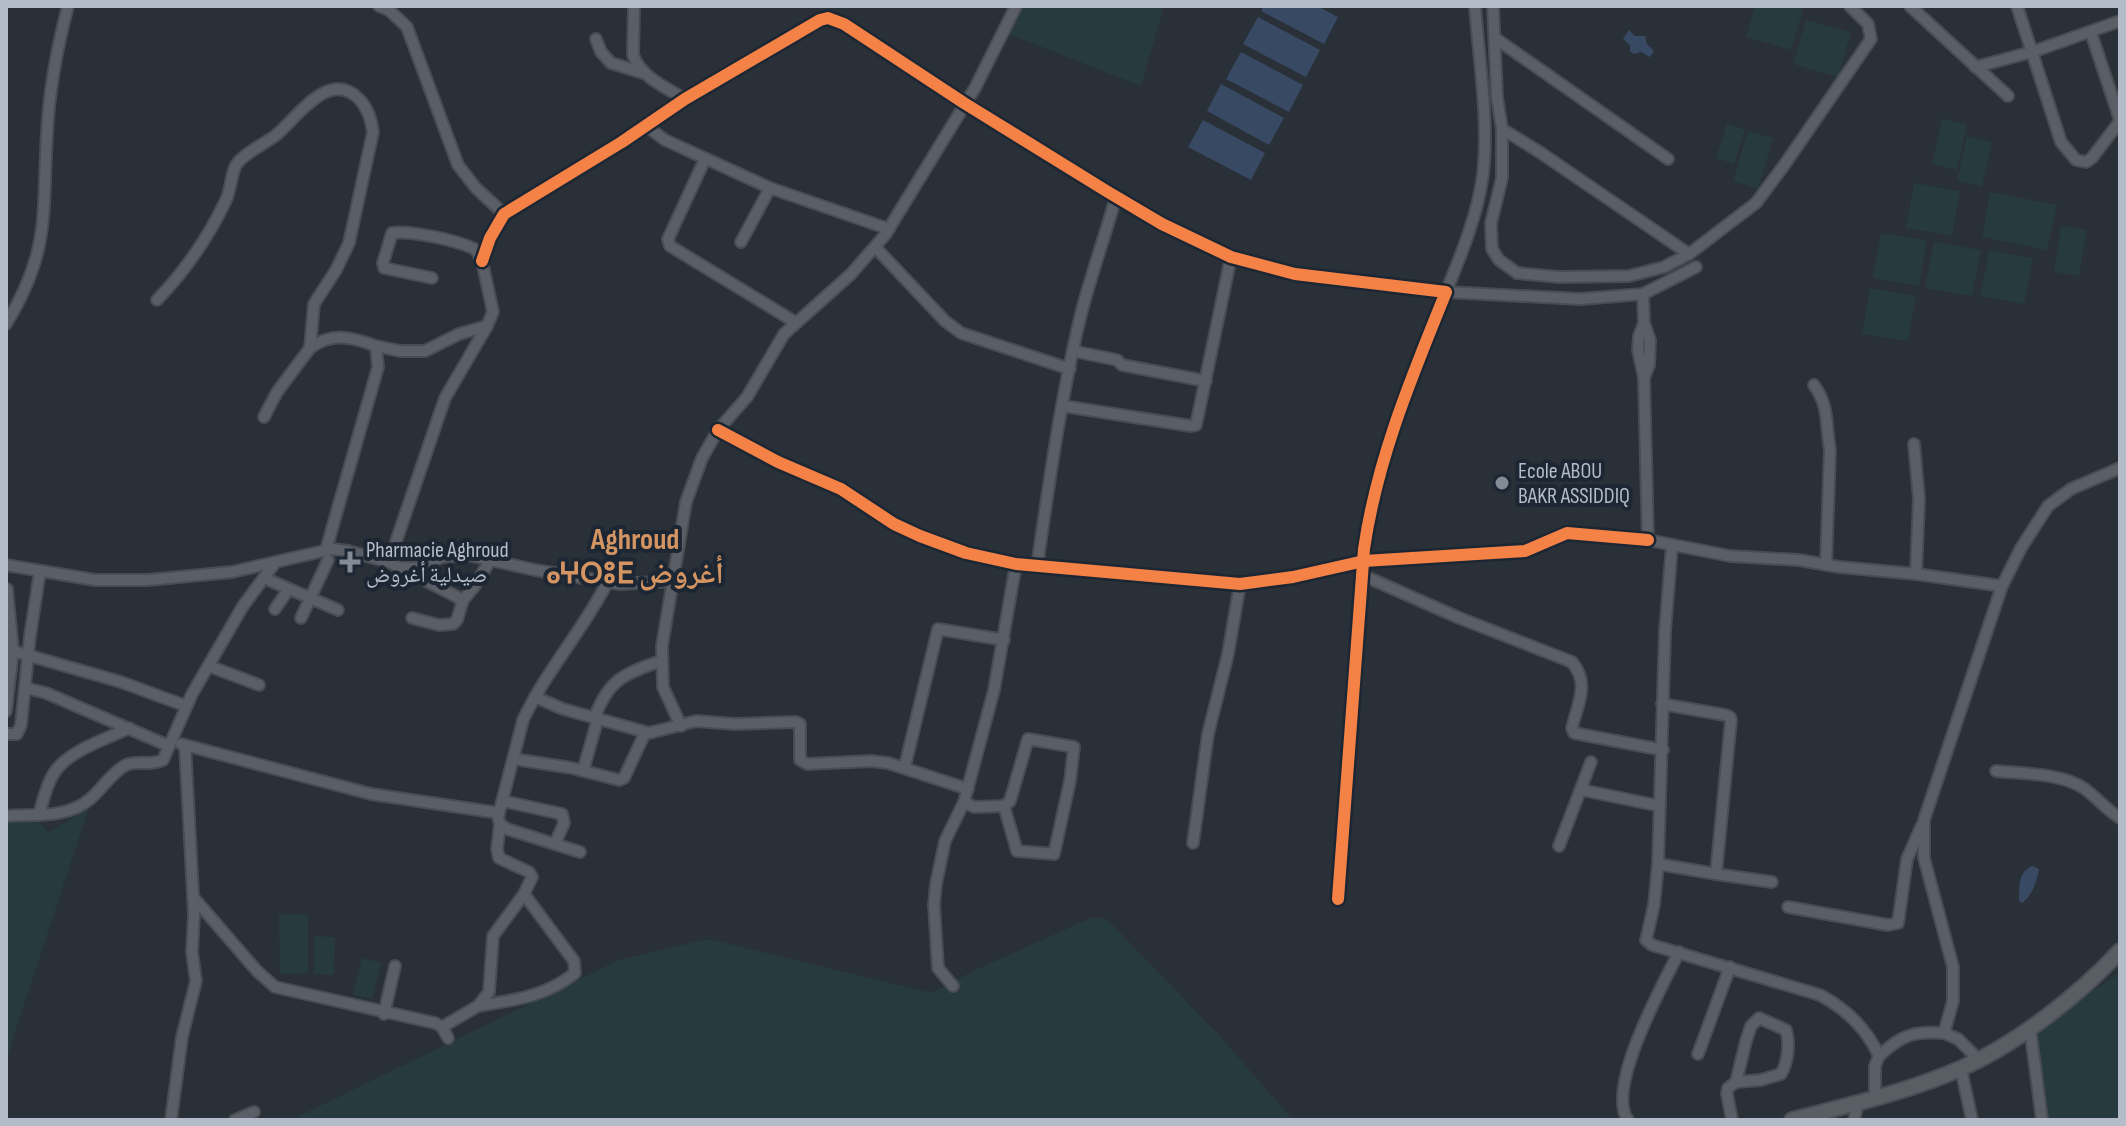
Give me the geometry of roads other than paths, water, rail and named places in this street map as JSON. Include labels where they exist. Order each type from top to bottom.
[{"type":"street","points":[[6,324],[34,270],[42,238],[52,77],[68,6]]},
{"type":"street","points":[[379,6],[389,10],[407,27],[458,165],[476,188],[504,214]]},
{"type":"street","points":[[634,6],[633,55],[643,73]]},
{"type":"street","points":[[681,726],[663,687],[661,661],[686,502],[693,479],[718,430],[747,397],[784,334],[825,299],[889,229],[975,88],[1016,6]]},
{"type":"street","points":[[1338,899],[1362,575],[1371,503],[1396,418],[1446,292],[1477,202],[1483,173],[1483,114],[1475,6]]},
{"type":"street","points":[[1493,6],[1497,97],[1502,129],[1502,178],[1491,223],[1490,242],[1499,260],[1517,273],[1559,277],[1629,276],[1664,267],[1689,254],[1756,203],[1871,39],[1868,24],[1850,6]]},
{"type":"street","points":[[1910,6],[2008,96]]},
{"type":"street","points":[[1921,6],[1926,21]]},
{"type":"street","points":[[2017,6],[2061,142],[2076,160],[2086,162],[2120,120],[2091,33]]},
{"type":"street","points":[[482,261],[490,238],[504,214],[685,99],[828,18],[844,24],[1116,197],[1162,224],[1231,257],[1295,274],[1446,292],[1580,299],[1643,294],[1696,267]]},
{"type":"street","points":[[1975,67],[2032,52],[2120,21]]},
{"type":"street","points":[[1495,38],[1668,159]]},
{"type":"street","points":[[596,39],[601,52],[611,63],[643,73],[685,99]]},
{"type":"street","points":[[157,300],[189,263],[206,236],[229,193],[237,163],[278,134],[314,98],[337,88],[346,90],[364,105],[372,119],[373,132],[349,243],[314,304],[310,348]]},
{"type":"street","points":[[645,125],[665,140],[770,188],[889,229]]},
{"type":"street","points":[[1502,129],[1689,254]]},
{"type":"street","points":[[705,159],[668,239],[670,246],[795,322]]},
{"type":"street","points":[[741,242],[770,188]]},
{"type":"street","points":[[1037,567],[1073,351],[1116,197]]},
{"type":"street","points":[[394,564],[402,517],[450,385],[493,312],[482,261],[472,247],[400,231],[392,233],[384,268],[432,278]]},
{"type":"street","points":[[875,247],[945,321],[961,333],[1070,369]]},
{"type":"street","points":[[1063,406],[1191,426],[1198,421],[1231,257]]},
{"type":"street","points":[[1643,294],[1644,323],[1650,347],[1649,365],[1644,378],[1648,540]]},
{"type":"street","points":[[264,417],[277,392],[310,348],[322,340],[351,337],[400,351],[425,351],[459,334],[487,326]]},
{"type":"street","points":[[301,618],[327,555],[375,382],[378,367],[376,346]]},
{"type":"street","points":[[1073,351],[1117,360],[1122,365],[1206,381]]},
{"type":"street","points":[[1814,385],[1824,399],[1827,411],[1830,449],[1826,565]]},
{"type":"street","points":[[718,430],[764,455],[841,489],[894,524],[920,536],[966,553],[1037,567],[1240,584],[1293,577],[1364,561],[1525,551],[1567,533],[1648,540],[1730,556],[1799,560],[2002,586]]},
{"type":"street","points":[[1914,444],[1919,499],[1916,574]]},
{"type":"street","points":[[1788,907],[1888,925],[1898,923],[1907,859],[1924,820],[2002,586],[2021,548],[2048,506],[2071,489],[2120,468]]},
{"type":"street","points":[[1672,545],[1662,704],[1658,864],[1654,905],[1646,940],[1652,945],[1820,995],[1853,1017],[1873,1042],[1879,1056]]},
{"type":"street","points":[[6,565],[95,580],[148,580],[201,577],[348,551],[394,564],[419,567],[449,555],[468,555],[607,583],[634,585],[674,581]]},
{"type":"street","points":[[412,618],[439,625],[453,624],[463,600],[491,559]]},
{"type":"street","points":[[6,816],[70,811],[89,800],[123,767],[135,763],[161,762],[186,706],[243,606],[274,564]]},
{"type":"street","points":[[394,564],[463,600]]},
{"type":"street","points":[[953,986],[938,968],[934,899],[945,841],[968,789],[1004,640],[1016,564]]},
{"type":"street","points":[[6,734],[14,736],[19,732],[40,571]]},
{"type":"street","points":[[1362,575],[1457,617],[1572,662],[1581,673],[1582,687],[1572,728],[1574,733],[1663,750]]},
{"type":"street","points":[[264,578],[338,610]]},
{"type":"street","points":[[478,1006],[489,992],[491,983],[493,936],[524,894],[532,875],[499,858],[497,849],[503,801],[523,720],[607,583]]},
{"type":"street","points":[[1193,843],[1208,734],[1228,654],[1240,584]]},
{"type":"street","points":[[6,711],[13,651],[7,589]]},
{"type":"street","points":[[275,609],[288,590]]},
{"type":"street","points":[[905,766],[938,629],[1004,640]]},
{"type":"street","points":[[13,651],[121,682],[186,706]]},
{"type":"street","points":[[583,771],[602,695],[610,686],[637,669],[661,661]]},
{"type":"street","points":[[209,666],[259,685]]},
{"type":"street","points":[[26,688],[46,693],[170,744],[185,745],[357,791],[500,819],[507,829],[580,852]]},
{"type":"street","points":[[535,697],[563,709],[645,733],[658,733],[696,721],[735,724],[796,722],[800,724],[802,763],[815,766],[871,761],[905,766],[968,789]]},
{"type":"street","points":[[1662,704],[1730,717],[1716,874]]},
{"type":"street","points":[[39,815],[54,772],[88,747],[129,728]]},
{"type":"street","points":[[514,759],[619,780],[624,778],[645,733]]},
{"type":"street","points":[[964,802],[974,807],[1004,806],[1010,801],[1028,739],[1074,747],[1054,854],[1017,851],[1004,806]]},
{"type":"street","points":[[171,1120],[182,1037],[196,981],[192,952],[193,897],[185,745]]},
{"type":"street","points":[[1559,846],[1591,762]]},
{"type":"street","points":[[1996,771],[2057,778],[2083,788],[2120,818]]},
{"type":"street","points":[[1582,790],[1660,806]]},
{"type":"street","points":[[503,801],[562,814],[564,823],[555,844]]},
{"type":"street","points":[[1924,820],[1924,858],[1954,975],[1953,1001],[1944,1033]]},
{"type":"street","points":[[1658,864],[1772,882]]},
{"type":"street","points":[[442,1027],[478,1006],[538,996],[575,973],[574,961],[524,894]]},
{"type":"street","points":[[193,897],[257,971],[275,987],[384,1014],[435,1023],[442,1027],[448,1038]]},
{"type":"street","points":[[1792,1120],[1875,1098],[1979,1060],[2030,1028],[2104,968],[2120,951]]},
{"type":"street","points":[[1628,1120],[1623,1114],[1622,1103],[1634,1044],[1679,952]]},
{"type":"street","points":[[384,1014],[395,966]]},
{"type":"street","points":[[1698,1054],[1730,967]]},
{"type":"street","points":[[1732,1120],[1728,1088],[1736,1082],[1761,1080],[1781,1074],[1786,1065],[1786,1030],[1755,1019],[1736,1082]]},
{"type":"street","points":[[2030,1028],[2042,1120]]},
{"type":"street","points":[[1875,1098],[1875,1066],[1879,1056],[1894,1042],[1911,1034],[1944,1033],[1958,1039],[1979,1060]]},
{"type":"street","points":[[1961,1069],[1972,1120]]},
{"type":"street","points":[[1854,1120],[1858,1103]]},
{"type":"street","points":[[235,1120],[254,1112]]},
{"type":"water","points":[[1264,6],[1317,6],[1338,17],[1324,44],[1261,11]]},
{"type":"water","points":[[1258,17],[1320,50],[1306,77],[1243,44]]},
{"type":"water","points":[[1629,30],[1635,36],[1645,36],[1647,44],[1654,51],[1650,57],[1630,51],[1630,45],[1623,39]]},
{"type":"water","points":[[1241,52],[1303,85],[1289,112],[1226,79]]},
{"type":"water","points":[[1221,84],[1284,118],[1269,145],[1207,111]]},
{"type":"water","points":[[1203,120],[1265,153],[1251,180],[1188,147]]},
{"type":"water","points":[[2032,866],[2039,869],[2037,878],[2031,893],[2022,903],[2019,901],[2020,880]]},
{"type":"place","name":"Ecole ABOU BAKR ASSIDDIQ","points":[[1502,483]]},
{"type":"place","name":"Pharmacie Aghroud صيدلية أغروض","points":[[350,562]]},
{"type":"district","name":"Aghroud ⴰⵖⵔⵓⴹ أغروض","points":[[635,556]]}]
